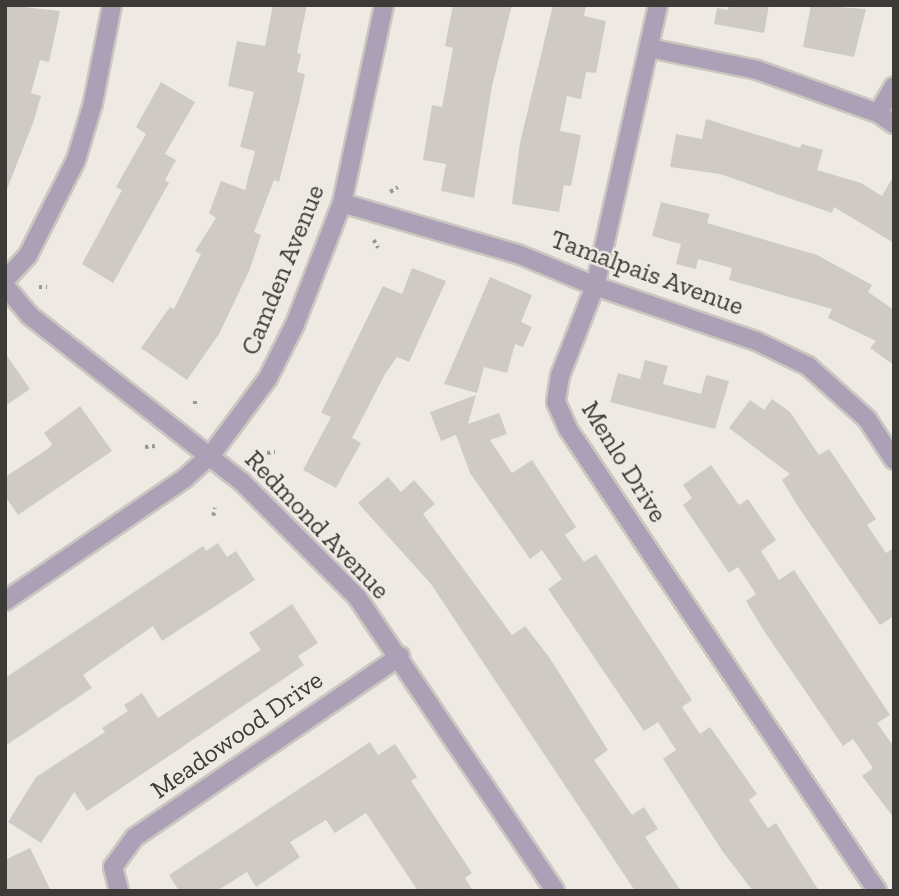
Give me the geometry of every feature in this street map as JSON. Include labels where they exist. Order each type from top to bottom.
[{"type":"street","points":[[5,280],[28,255],[76,160],[93,103],[112,5]]},
{"type":"street","name":"Camden Avenue","points":[[5,601],[133,517],[211,455],[268,378],[295,324],[342,203],[384,5]]},
{"type":"street","name":"Menlo Drive","points":[[657,5],[595,286],[560,376],[556,402],[568,429],[877,891]]},
{"type":"street","points":[[649,48],[757,69],[878,113],[894,124]]},
{"type":"street","points":[[878,113],[894,86]]},
{"type":"street","name":"Tamalpais Avenue","points":[[342,203],[518,254],[595,286],[755,341],[808,366],[867,419],[894,460]]},
{"type":"street","name":"Redmond Avenue","points":[[5,286],[29,315],[211,455],[321,559],[357,597],[400,656],[555,891]]},
{"type":"street","name":"Meadowood Drive","points":[[119,891],[113,867],[135,837],[400,656]]},
{"type":"path","points":[[390,192],[398,187]]},
{"type":"path","points":[[374,240],[378,248]]},
{"type":"path","points":[[39,287],[47,286]]},
{"type":"path","points":[[195,401],[196,408]]},
{"type":"path","points":[[145,447],[155,446]]},
{"type":"path","points":[[267,453],[275,452]]},
{"type":"path","points":[[213,516],[215,508]]},
{"type":"building","points":[[5,5],[60,11],[49,62],[40,60],[31,93],[41,96],[33,123],[7,189]]},
{"type":"building","points":[[273,5],[307,5],[297,53],[301,54],[297,72],[305,74],[299,102],[279,182],[274,180],[254,232],[261,235],[250,269],[219,334],[187,380],[141,348],[170,307],[174,309],[201,254],[195,251],[216,218],[209,213],[221,181],[245,190],[255,151],[240,147],[254,92],[228,86],[237,41],[265,46]]},
{"type":"building","points":[[453,5],[512,5],[492,86],[474,198],[441,191],[446,164],[423,160],[432,105],[442,107],[453,48],[445,46]]},
{"type":"building","points":[[553,5],[586,5],[584,16],[606,21],[596,73],[586,72],[581,99],[567,96],[560,131],[581,135],[571,186],[564,185],[559,212],[512,204],[520,143]]},
{"type":"building","points":[[729,5],[769,5],[764,33],[714,24],[717,8],[728,10]]},
{"type":"building","points":[[811,5],[866,9],[854,57],[803,47]]},
{"type":"building","points":[[161,82],[195,102],[165,154],[176,160],[165,180],[169,183],[113,283],[82,264],[122,190],[116,187],[146,134],[136,127]]},
{"type":"building","points":[[706,119],[800,148],[802,144],[823,150],[817,170],[861,183],[882,196],[894,175],[894,243],[834,207],[832,213],[720,174],[670,167],[676,134],[702,139]]},
{"type":"building","points":[[661,202],[710,214],[707,223],[817,255],[872,285],[868,292],[894,310],[894,365],[870,348],[876,341],[828,318],[832,309],[729,280],[732,268],[698,259],[696,269],[676,264],[681,244],[652,236]]},
{"type":"building","points":[[412,268],[446,281],[409,362],[397,357],[385,374],[352,438],[361,443],[336,488],[303,470],[331,417],[321,413],[383,286],[402,294]]},
{"type":"building","points":[[490,277],[532,295],[521,322],[532,327],[523,347],[515,344],[507,373],[484,367],[477,393],[444,384]]},
{"type":"building","points":[[5,353],[30,389],[5,406]]},
{"type":"building","points":[[645,360],[668,366],[663,384],[701,394],[706,375],[729,381],[715,429],[610,402],[618,373],[640,379]]},
{"type":"building","points":[[476,395],[468,424],[499,413],[507,434],[490,440],[512,473],[532,460],[576,527],[565,535],[584,562],[596,554],[692,700],[682,707],[700,734],[710,727],[757,794],[749,800],[768,828],[776,823],[819,891],[753,891],[723,852],[663,759],[676,750],[658,722],[644,731],[548,589],[562,579],[542,550],[530,559],[470,473],[456,435],[441,441],[430,412]]},
{"type":"building","points":[[772,399],[790,412],[819,455],[829,449],[876,519],[867,525],[886,553],[894,548],[894,616],[880,625],[782,480],[790,474],[729,428],[750,400],[764,410]]},
{"type":"building","points":[[80,406],[112,451],[18,515],[5,496],[5,477],[48,449],[52,444],[44,433]]},
{"type":"building","points":[[711,465],[739,505],[748,499],[776,540],[761,551],[779,580],[794,570],[890,715],[877,723],[894,747],[894,818],[862,776],[873,768],[853,739],[843,746],[764,631],[746,601],[756,594],[738,567],[729,573],[683,505],[692,498],[683,485]]},
{"type":"building","points":[[388,477],[401,492],[414,480],[435,504],[423,514],[512,635],[525,626],[549,657],[608,750],[594,760],[632,815],[644,807],[658,829],[645,837],[681,891],[635,891],[431,584],[358,503]]},
{"type":"building","points":[[218,543],[227,557],[236,551],[255,580],[162,641],[153,626],[83,675],[92,688],[5,746],[5,678],[203,546],[206,551]]},
{"type":"building","points":[[292,604],[318,643],[298,656],[304,665],[87,811],[74,792],[41,843],[8,822],[36,777],[105,732],[102,728],[128,711],[124,705],[142,693],[158,718],[261,650],[249,633]]},
{"type":"building","points":[[370,742],[378,755],[395,744],[417,777],[411,781],[472,873],[465,878],[473,891],[418,891],[366,813],[335,833],[326,820],[290,842],[300,857],[256,887],[247,872],[217,891],[179,891],[169,875]]},
{"type":"building","points":[[30,848],[51,891],[5,891],[5,860]]}]
